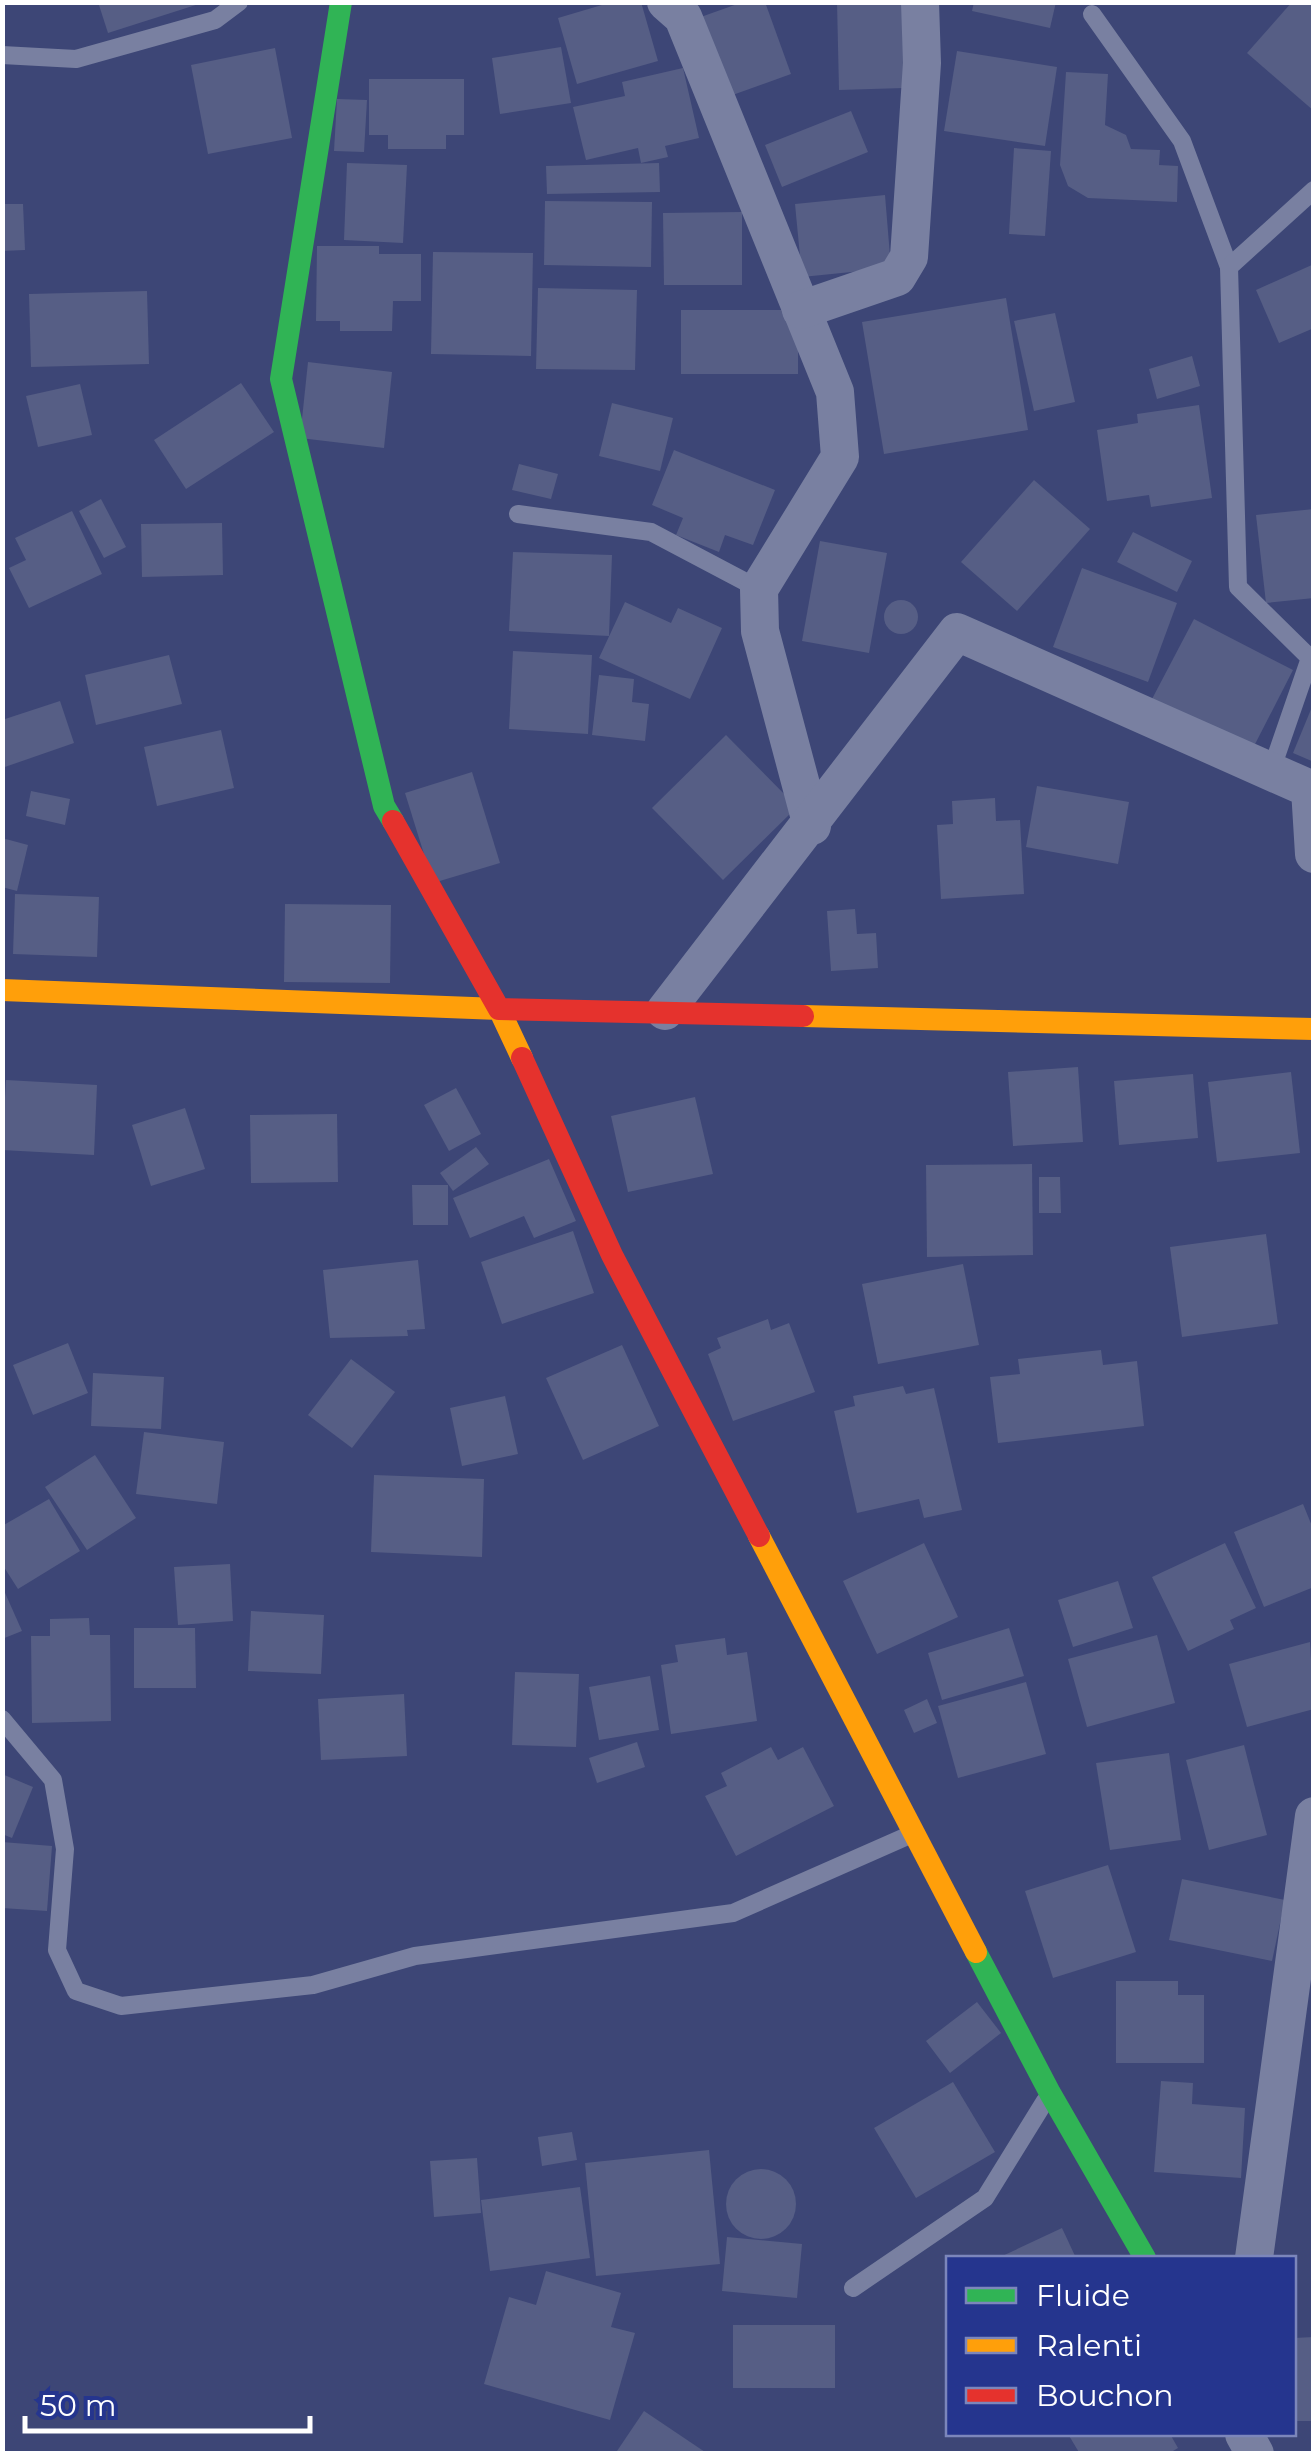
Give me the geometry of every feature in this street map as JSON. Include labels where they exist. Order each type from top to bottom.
[{"type":"street","points":[[341,2],[281,378],[384,806],[499,1009],[612,1256],[1050,2092],[1144,2256]]},
{"type":"street","points":[[666,2],[683,17],[835,392],[840,457],[759,589],[760,632],[812,826]]},
{"type":"street","points":[[801,310],[897,277],[909,257],[922,63],[920,2]]},
{"type":"street","points":[[665,1011],[812,826],[957,632],[1310,789],[1314,854]]},
{"type":"street","points":[[2,990],[499,1009],[1314,1029]]},
{"type":"street","points":[[1254,2256],[1314,1816]]},
{"type":"lane","points":[[2,55],[76,59],[215,20],[239,2]]},
{"type":"lane","points":[[1092,14],[1182,142],[1229,266],[1238,588],[1310,658],[1271,771]]},
{"type":"lane","points":[[1229,266],[1314,190]]},
{"type":"lane","points":[[518,514],[651,532],[759,589]]},
{"type":"lane","points":[[2,1719],[54,1780],[65,1849],[56,1950],[76,1991],[121,2006],[313,1985],[415,1956],[733,1913],[914,1833]]},
{"type":"lane","points":[[853,2288],[985,2198],[1050,2092]]},
{"type":"building","points":[[98,2],[202,2],[202,3],[108,33]]},
{"type":"building","points":[[612,2],[641,2],[658,61],[577,84],[558,18]]},
{"type":"building","points":[[743,2],[765,2],[791,74],[727,97],[698,18]]},
{"type":"building","points":[[837,2],[902,2],[904,88],[839,90]]},
{"type":"building","points":[[974,2],[1056,2],[1050,28],[972,11]]},
{"type":"building","points":[[1292,2],[1314,2],[1314,111],[1247,53]]},
{"type":"building","points":[[561,47],[571,103],[500,114],[492,58]]},
{"type":"building","points":[[275,48],[292,138],[208,154],[191,65]]},
{"type":"building","points":[[957,51],[1057,67],[1045,146],[944,131]]},
{"type":"building","points":[[683,68],[699,138],[665,146],[668,157],[641,163],[638,148],[586,160],[573,107],[625,96],[622,82]]},
{"type":"building","points":[[1066,72],[1108,74],[1105,125],[1126,135],[1131,149],[1160,150],[1159,165],[1178,166],[1177,202],[1088,198],[1068,186],[1060,165]]},
{"type":"building","points":[[369,79],[464,79],[464,135],[446,135],[446,149],[388,149],[388,135],[369,135]]},
{"type":"building","points":[[337,99],[367,100],[364,152],[334,151]]},
{"type":"building","points":[[851,111],[868,152],[782,187],[765,145]]},
{"type":"building","points":[[1014,148],[1051,151],[1045,236],[1009,234]]},
{"type":"building","points":[[347,163],[407,165],[403,243],[344,240]]},
{"type":"building","points":[[659,163],[660,192],[547,194],[546,166]]},
{"type":"building","points":[[885,195],[891,268],[802,277],[795,204]]},
{"type":"building","points":[[545,201],[652,202],[651,267],[544,265]]},
{"type":"building","points":[[2,204],[23,204],[25,250],[2,251]]},
{"type":"building","points":[[742,212],[742,285],[664,285],[663,213]]},
{"type":"building","points":[[317,246],[379,246],[379,254],[421,254],[421,301],[393,301],[392,331],[340,331],[340,321],[316,321]]},
{"type":"building","points":[[433,252],[533,253],[531,356],[431,354]]},
{"type":"building","points":[[1314,264],[1314,328],[1279,343],[1256,290]]},
{"type":"building","points":[[538,288],[637,290],[635,370],[536,369]]},
{"type":"building","points":[[147,291],[149,364],[31,367],[29,294]]},
{"type":"building","points":[[1006,298],[1028,430],[884,454],[862,322]]},
{"type":"building","points":[[681,310],[798,310],[798,374],[681,374]]},
{"type":"building","points":[[1055,313],[1075,402],[1034,411],[1014,321]]},
{"type":"building","points":[[1192,356],[1200,386],[1157,399],[1149,369]]},
{"type":"building","points":[[308,362],[392,372],[384,448],[300,438]]},
{"type":"building","points":[[241,383],[274,432],[186,489],[154,440]]},
{"type":"building","points":[[80,384],[92,435],[38,447],[26,396]]},
{"type":"building","points":[[612,403],[673,418],[660,471],[599,456]]},
{"type":"building","points":[[1199,405],[1212,498],[1151,507],[1149,495],[1107,501],[1097,430],[1138,423],[1137,414]]},
{"type":"building","points":[[674,450],[775,490],[753,545],[725,535],[719,552],[676,535],[683,518],[652,505]]},
{"type":"building","points":[[519,464],[558,474],[551,499],[512,490]]},
{"type":"building","points":[[1034,480],[1090,529],[1017,611],[961,562]]},
{"type":"building","points":[[101,499],[126,547],[104,558],[79,511]]},
{"type":"building","points":[[1314,509],[1314,598],[1266,603],[1256,515]]},
{"type":"building","points":[[72,511],[102,574],[29,608],[9,568],[26,560],[15,538]]},
{"type":"building","points":[[222,523],[223,575],[142,577],[141,524]]},
{"type":"building","points":[[1133,532],[1192,561],[1177,592],[1117,562]]},
{"type":"building","points":[[820,541],[887,553],[869,653],[802,641]]},
{"type":"building","points":[[513,552],[612,555],[609,636],[509,631]]},
{"type":"building","points":[[1082,568],[1177,603],[1148,682],[1053,647]]},
{"type":"building","points":[[901,600],[913,605],[918,617],[913,629],[901,634],[889,629],[884,617],[889,605]]},
{"type":"building","points":[[625,602],[671,623],[678,608],[722,628],[690,699],[599,658]]},
{"type":"building","points":[[1194,619],[1293,670],[1252,750],[1152,699]]},
{"type":"building","points":[[513,651],[592,655],[588,734],[509,729]]},
{"type":"building","points":[[169,655],[182,704],[96,725],[85,675]]},
{"type":"building","points":[[599,675],[634,679],[632,702],[649,704],[645,741],[592,735]]},
{"type":"building","points":[[60,701],[74,743],[2,768],[2,720]]},
{"type":"building","points":[[1314,702],[1314,762],[1293,753]]},
{"type":"building","points":[[221,730],[234,788],[157,806],[144,747]]},
{"type":"building","points":[[726,735],[797,807],[723,880],[652,808]]},
{"type":"building","points":[[472,772],[500,863],[433,883],[405,793]]},
{"type":"building","points":[[1037,786],[1129,802],[1118,864],[1026,847]]},
{"type":"building","points":[[31,791],[70,799],[65,825],[26,816]]},
{"type":"building","points":[[995,798],[996,821],[1020,820],[1024,894],[941,899],[937,825],[953,824],[952,801]]},
{"type":"building","points":[[2,838],[28,845],[17,891],[2,887]]},
{"type":"building","points":[[15,894],[99,897],[97,957],[13,954]]},
{"type":"building","points":[[285,904],[391,905],[390,983],[284,982]]},
{"type":"building","points":[[855,909],[857,934],[876,933],[878,968],[831,971],[827,911]]},
{"type":"building","points":[[1078,1067],[1083,1142],[1013,1146],[1008,1072]]},
{"type":"building","points":[[1291,1072],[1300,1153],[1217,1162],[1208,1082]]},
{"type":"building","points":[[1193,1074],[1198,1138],[1119,1145],[1114,1081]]},
{"type":"building","points":[[6,1080],[97,1085],[94,1155],[2,1150]]},
{"type":"building","points":[[456,1088],[481,1134],[449,1151],[424,1105]]},
{"type":"building","points":[[695,1097],[713,1174],[628,1192],[611,1116]]},
{"type":"building","points":[[185,1108],[205,1169],[151,1186],[132,1125]]},
{"type":"building","points":[[337,1114],[338,1182],[251,1183],[250,1115]]},
{"type":"building","points":[[476,1147],[489,1164],[453,1191],[440,1173]]},
{"type":"building","points":[[549,1159],[576,1221],[534,1238],[524,1216],[470,1238],[453,1198]]},
{"type":"building","points":[[1032,1164],[1033,1255],[927,1257],[926,1165]]},
{"type":"building","points":[[1039,1177],[1060,1177],[1061,1213],[1039,1213]]},
{"type":"building","points":[[412,1185],[448,1185],[448,1225],[413,1225]]},
{"type":"building","points":[[573,1231],[594,1293],[502,1324],[481,1262]]},
{"type":"building","points":[[1266,1234],[1278,1324],[1182,1337],[1170,1247]]},
{"type":"building","points":[[418,1260],[425,1329],[407,1330],[408,1336],[330,1338],[323,1270]]},
{"type":"building","points":[[963,1264],[979,1345],[878,1364],[862,1284]]},
{"type":"building","points":[[768,1319],[771,1330],[789,1323],[815,1392],[733,1421],[708,1354],[721,1348],[717,1338]]},
{"type":"building","points":[[68,1343],[88,1393],[33,1415],[13,1365]]},
{"type":"building","points":[[622,1345],[659,1426],[583,1460],[546,1378]]},
{"type":"building","points":[[1101,1350],[1103,1365],[1137,1361],[1144,1426],[998,1443],[990,1377],[1020,1374],[1018,1359]]},
{"type":"building","points":[[351,1359],[395,1392],[352,1448],[308,1415]]},
{"type":"building","points":[[93,1373],[164,1377],[161,1429],[91,1426]]},
{"type":"building","points":[[903,1386],[906,1394],[934,1388],[962,1510],[924,1518],[919,1499],[857,1513],[834,1411],[855,1406],[853,1396]]},
{"type":"building","points":[[505,1396],[518,1454],[462,1466],[450,1408]]},
{"type":"building","points":[[144,1432],[224,1442],[217,1504],[136,1494]]},
{"type":"building","points":[[95,1455],[136,1518],[87,1550],[45,1487]]},
{"type":"building","points":[[374,1475],[484,1479],[482,1557],[371,1552]]},
{"type":"building","points":[[49,1499],[80,1551],[18,1589],[2,1564],[2,1526]]},
{"type":"building","points":[[1303,1504],[1314,1531],[1314,1587],[1264,1607],[1234,1532]]},
{"type":"building","points":[[924,1543],[958,1617],[877,1654],[843,1581]]},
{"type":"building","points":[[1225,1543],[1256,1608],[1230,1620],[1234,1629],[1188,1651],[1152,1577]]},
{"type":"building","points":[[230,1564],[233,1621],[178,1625],[174,1567]]},
{"type":"building","points":[[1118,1581],[1133,1628],[1073,1647],[1058,1600]]},
{"type":"building","points":[[2,1586],[22,1631],[2,1639]]},
{"type":"building","points":[[251,1611],[324,1615],[321,1674],[248,1671]]},
{"type":"building","points":[[89,1618],[90,1635],[110,1635],[111,1721],[32,1723],[31,1636],[50,1636],[50,1619]]},
{"type":"building","points":[[134,1628],[195,1628],[196,1688],[134,1688]]},
{"type":"building","points":[[1009,1628],[1024,1676],[942,1700],[928,1653]]},
{"type":"building","points":[[1157,1635],[1175,1703],[1087,1727],[1068,1659]]},
{"type":"building","points":[[725,1638],[727,1655],[747,1652],[757,1721],[671,1734],[661,1665],[678,1662],[675,1645]]},
{"type":"building","points":[[1310,1642],[1314,1709],[1247,1727],[1229,1664]]},
{"type":"building","points":[[515,1672],[579,1674],[576,1747],[512,1745]]},
{"type":"building","points":[[650,1676],[659,1730],[599,1740],[589,1687]]},
{"type":"building","points":[[1026,1682],[1046,1754],[958,1778],[938,1706]]},
{"type":"building","points":[[404,1694],[407,1756],[321,1760],[318,1699]]},
{"type":"building","points":[[927,1699],[937,1723],[914,1733],[904,1710]]},
{"type":"building","points":[[637,1742],[645,1767],[597,1783],[589,1758]]},
{"type":"building","points":[[1244,1745],[1267,1835],[1209,1850],[1186,1760]]},
{"type":"building","points":[[771,1747],[778,1760],[803,1747],[834,1806],[736,1856],[705,1796],[727,1786],[721,1773]]},
{"type":"building","points":[[1169,1753],[1181,1840],[1110,1850],[1096,1763]]},
{"type":"building","points":[[2,1774],[33,1787],[12,1838],[2,1834]]},
{"type":"building","points":[[2,1842],[52,1846],[47,1911],[2,1908]]},
{"type":"building","points":[[1108,1865],[1136,1952],[1053,1978],[1025,1891]]},
{"type":"building","points":[[1182,1879],[1285,1900],[1272,1961],[1169,1940]]},
{"type":"building","points":[[1116,1981],[1178,1981],[1178,1995],[1204,1995],[1204,2063],[1116,2063]]},
{"type":"building","points":[[977,2002],[1001,2033],[950,2073],[926,2041]]},
{"type":"building","points":[[1161,2081],[1193,2083],[1192,2104],[1245,2108],[1241,2178],[1154,2172]]},
{"type":"building","points":[[953,2082],[995,2152],[916,2198],[874,2128]]},
{"type":"building","points":[[572,2132],[577,2160],[542,2166],[538,2137]]},
{"type":"building","points":[[709,2150],[720,2264],[596,2276],[585,2163]]},
{"type":"building","points":[[477,2158],[481,2213],[434,2217],[430,2161]]},
{"type":"building","points":[[761,2169],[785,2180],[796,2204],[785,2228],[761,2239],[737,2228],[726,2204],[737,2180]]},
{"type":"building","points":[[580,2187],[590,2258],[490,2271],[481,2200]]},
{"type":"building","points":[[1062,2228],[1075,2256],[1002,2256]]},
{"type":"building","points":[[727,2237],[802,2244],[797,2298],[722,2291]]},
{"type":"building","points":[[546,2271],[621,2293],[611,2327],[635,2333],[610,2420],[484,2384],[509,2297],[536,2305]]},
{"type":"building","points":[[733,2325],[835,2325],[835,2388],[733,2388]]},
{"type":"building","points":[[1314,2337],[1314,2421],[1296,2421],[1296,2338]]},
{"type":"building","points":[[644,2411],[708,2454],[615,2454]]},
{"type":"building","points":[[1069,2436],[1171,2436],[1178,2448],[1168,2454],[1080,2454]]},
{"type":"traffic: fast","points":[[341,2],[281,379],[384,806],[393,821]]},
{"type":"traffic: fast","points":[[976,1952],[1050,2093],[1144,2256]]},
{"type":"traffic: slow","points":[[2,990],[499,1009],[522,1058]]},
{"type":"traffic: slow","points":[[803,1016],[1314,1029]]},
{"type":"traffic: slow","points":[[759,1536],[976,1952]]},
{"type":"traffic: jam","points":[[393,821],[499,1009],[803,1016]]},
{"type":"traffic: jam","points":[[522,1058],[612,1255],[759,1536]]}]
